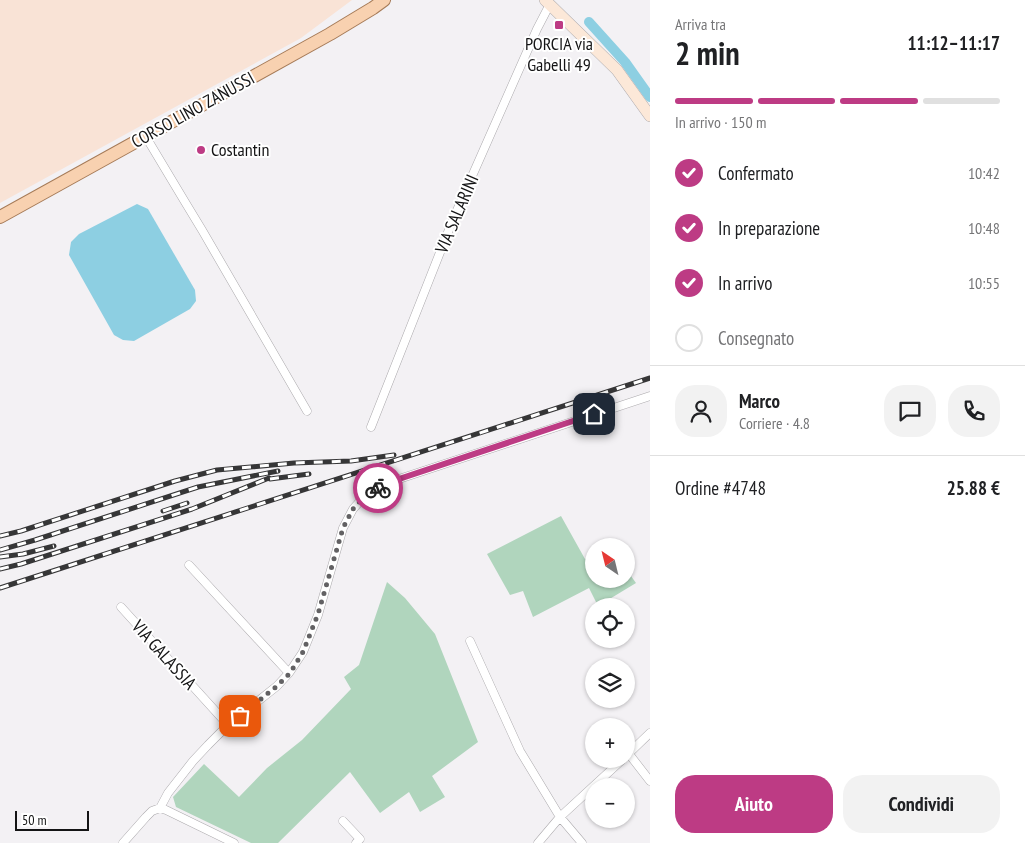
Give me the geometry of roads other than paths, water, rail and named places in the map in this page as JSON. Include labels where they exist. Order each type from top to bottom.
[{"type":"main road","name":"CORSO LINO ZANUSSI","points":[[0,217],[330,34],[384,0]]},
{"type":"main road","points":[[548,2],[617,70],[650,116]]},
{"type":"street","name":"VIA SALARINI","points":[[371,427],[454,217],[548,2]]},
{"type":"street","points":[[146,137],[307,411]]},
{"type":"street","points":[[160,808],[168,793],[193,761],[228,725],[277,686],[290,673],[303,652],[318,614],[343,528],[353,509],[362,499],[390,482],[650,396]]},
{"type":"street","points":[[189,565],[290,673]]},
{"type":"street","name":"VIA GALASSIA","points":[[120,607],[228,725]]},
{"type":"street","points":[[470,641],[520,751],[560,817],[582,843]]},
{"type":"street","points":[[635,747],[650,733]]},
{"type":"street","points":[[635,765],[650,781]]},
{"type":"street","points":[[538,843],[560,817],[613,768]]},
{"type":"street","points":[[123,843],[152,811],[160,808],[234,843]]},
{"type":"street","points":[[343,822],[360,839],[356,843]]},
{"type":"water","points":[[137,204],[148,209],[195,290],[196,301],[190,309],[134,341],[123,340],[114,335],[69,255],[71,242],[79,234]]},
{"type":"waterway","points":[[589,22],[625,62],[650,97]]},
{"type":"railway","points":[[0,588],[650,378]]},
{"type":"railway","points":[[0,536],[21,531],[175,481],[217,470],[294,463],[351,461],[394,455]]},
{"type":"railway","points":[[0,550],[198,487],[278,471]]},
{"type":"railway","points":[[270,479],[309,474]]},
{"type":"railway","points":[[0,569],[192,509],[269,478]]},
{"type":"railway","points":[[163,511],[187,503]]},
{"type":"railway","points":[[0,557],[23,554],[54,546]]},
{"type":"place","name":"PORCIA via Gabelli 49","points":[[559,25]]},
{"type":"place","name":"Costantin","points":[[201,150]]}]
